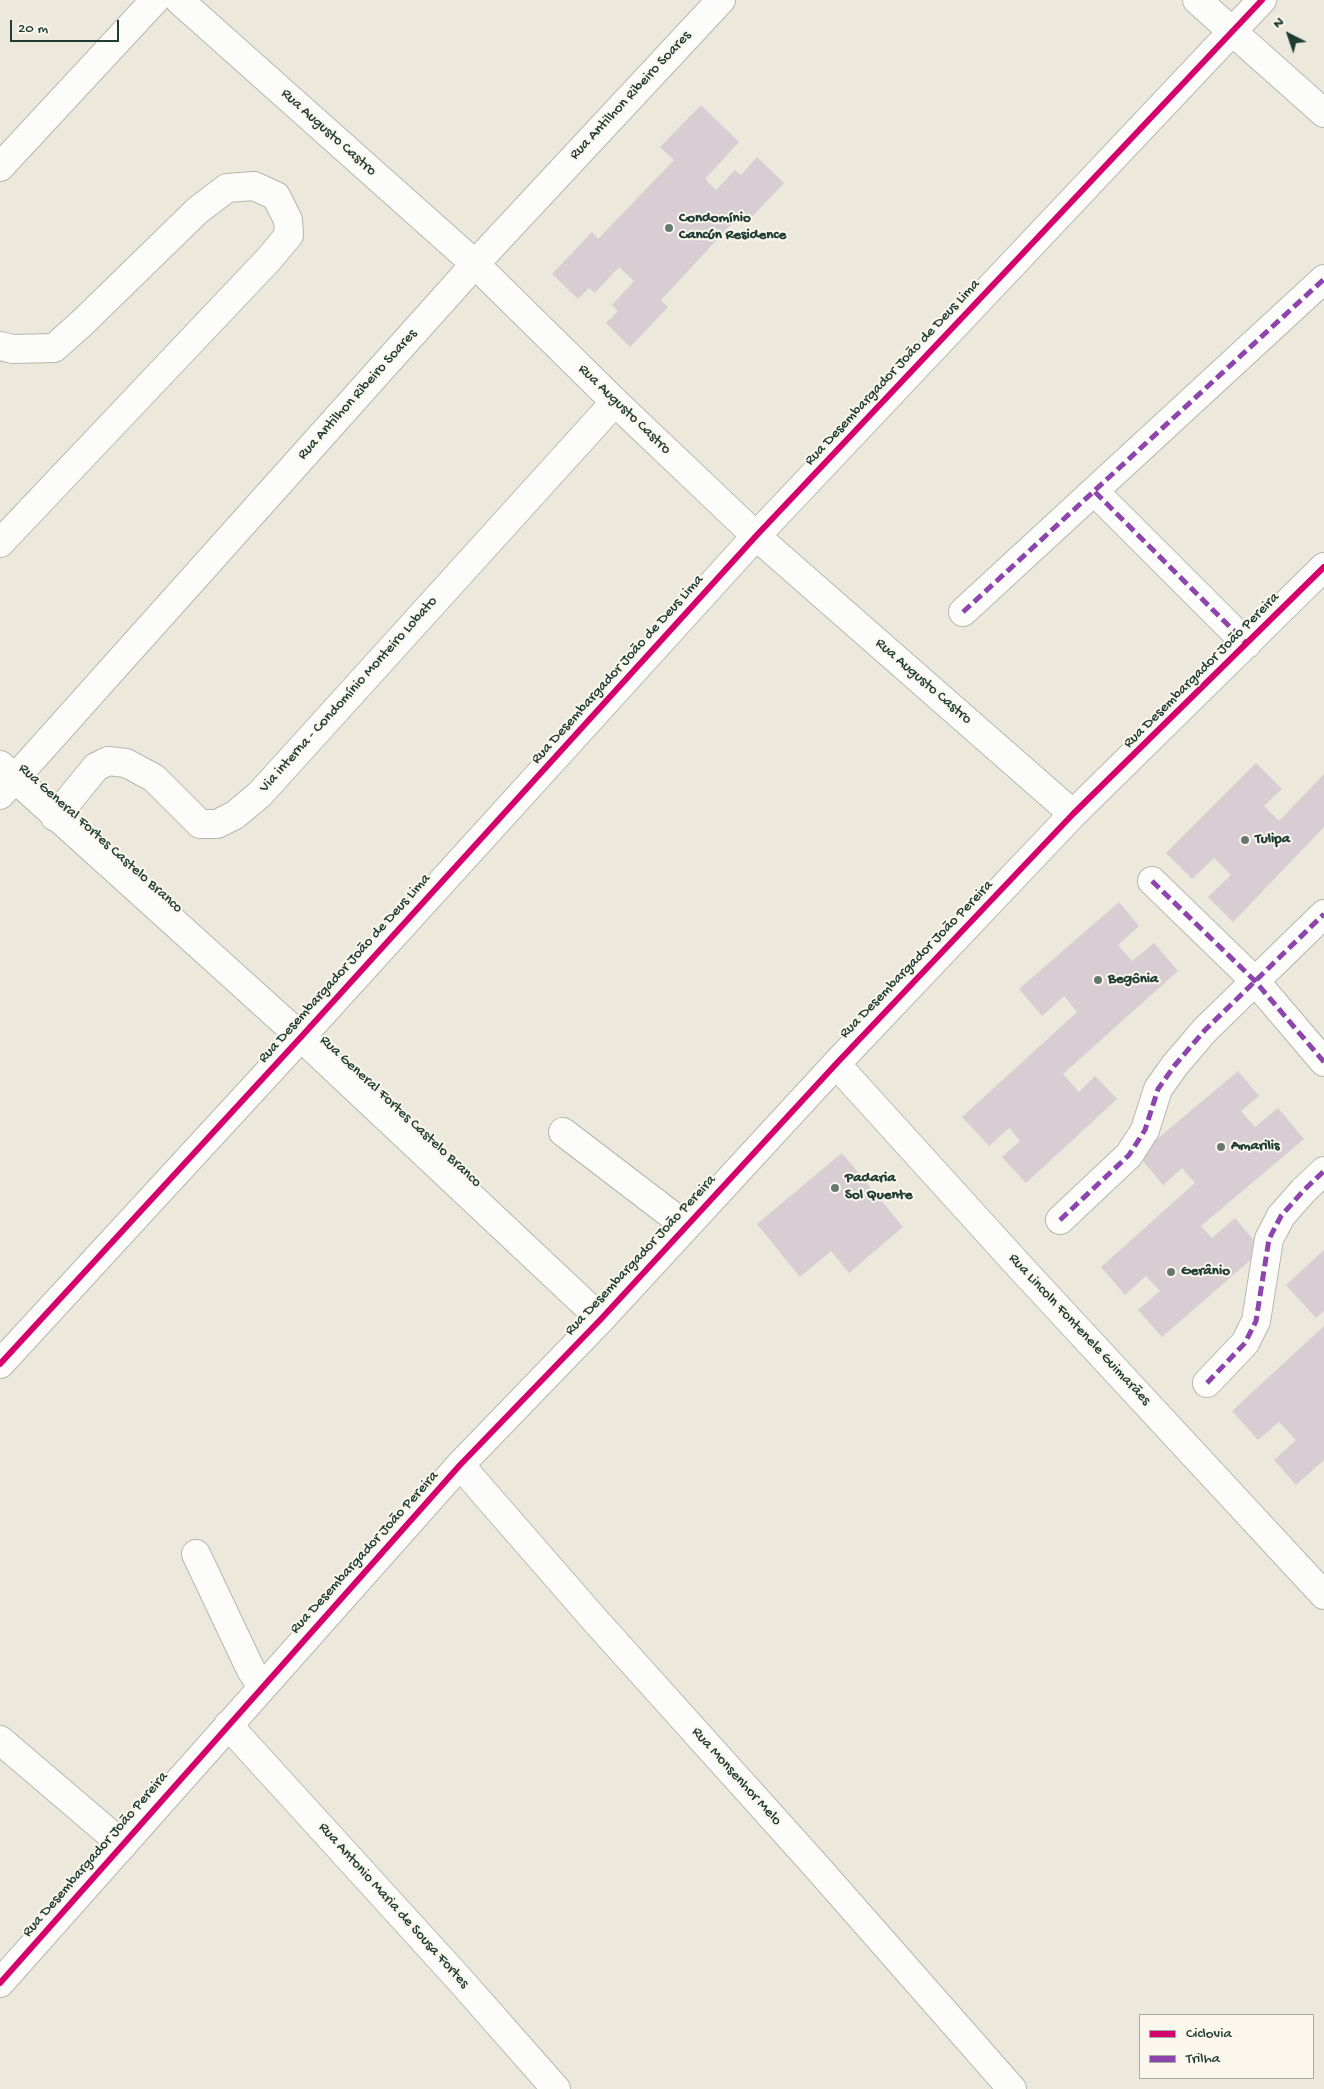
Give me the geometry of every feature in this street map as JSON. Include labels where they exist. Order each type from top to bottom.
[{"type":"street","points":[[0,167],[155,0]]},
{"type":"street","name":"Rua Augusto Castro","points":[[179,0],[475,264],[615,402],[756,536],[1073,814]]},
{"type":"street","name":"Rua Antilhon Ribeiro Soares","points":[[5,780],[475,264],[721,0]]},
{"type":"street","points":[[1198,0],[1324,113]]},
{"type":"street","name":"Rua Desembargador João de Deus Lima","points":[[0,1364],[302,1037],[756,536],[1262,0]]},
{"type":"street","points":[[0,346],[12,350],[54,348],[198,210],[227,188],[254,186],[276,196],[288,220],[289,235],[269,259],[0,543]]},
{"type":"street","points":[[963,612],[1324,279]]},
{"type":"street","name":"Via interna - Condomínio Monteiro Lobato","points":[[55,817],[96,767],[108,761],[126,763],[154,778],[200,824],[217,824],[235,815],[260,794],[615,402]]},
{"type":"street","points":[[1095,492],[1247,644]]},
{"type":"street","name":"Rua Desembargador João Pereira","points":[[0,1983],[460,1465],[601,1319],[836,1064],[1073,814],[1247,644],[1314,592],[1324,567]]},
{"type":"street","name":"Rua General Fortes Castelo Branco","points":[[5,780],[55,817],[302,1037],[601,1319]]},
{"type":"street","points":[[1152,881],[1256,981],[1324,1062]]},
{"type":"street","points":[[1060,1220],[1129,1155],[1145,1130],[1158,1089],[1175,1065],[1205,1030],[1324,914]]},
{"type":"street","name":"Rua Lincoln Fontenele Guimarães","points":[[836,1064],[1034,1282],[1324,1595]]},
{"type":"street","points":[[563,1132],[686,1226]]},
{"type":"street","points":[[1207,1383],[1245,1343],[1256,1321],[1269,1239],[1281,1216],[1324,1171]]},
{"type":"street","name":"Rua Monsenhor Melo","points":[[460,1465],[594,1619],[816,1866],[1012,2089]]},
{"type":"street","points":[[196,1554],[251,1670],[262,1686]]},
{"type":"street","name":"Rua Antonio Maria de Sousa Fortes","points":[[228,1725],[454,1973],[556,2089]]},
{"type":"street","points":[[0,1740],[122,1845]]},
{"type":"building","name":"Condomínio Cancún Residence","points":[[701,105],[739,142],[705,179],[716,190],[735,170],[741,175],[757,157],[784,183],[746,223],[739,216],[661,300],[668,307],[630,347],[606,323],[618,311],[612,305],[634,281],[619,267],[595,293],[589,288],[578,299],[552,274],[592,232],[598,239],[674,160],[660,147]]},
{"type":"building","name":"Tulipa","points":[[1256,763],[1282,789],[1264,806],[1279,821],[1324,774],[1324,827],[1233,922],[1208,897],[1231,875],[1214,858],[1192,879],[1166,853]]},
{"type":"building","points":[[1119,902],[1139,926],[1118,945],[1132,961],[1154,943],[1178,971],[1063,1074],[1079,1092],[1095,1076],[1117,1099],[1026,1183],[1002,1157],[1020,1141],[1009,1128],[989,1146],[962,1117],[1077,1012],[1064,996],[1042,1016],[1019,989]]},
{"type":"building","points":[[1238,1071],[1259,1096],[1241,1111],[1255,1127],[1278,1108],[1304,1139],[1201,1226],[1212,1238],[1235,1218],[1262,1250],[1162,1337],[1138,1310],[1160,1291],[1146,1276],[1125,1295],[1101,1267],[1195,1183],[1182,1168],[1163,1185],[1138,1155]]},
{"type":"building","name":"Padaria Sol Quente","points":[[842,1153],[903,1227],[849,1273],[831,1251],[800,1277],[757,1224]]},
{"type":"building","points":[[1324,1250],[1324,1311],[1316,1318],[1286,1285]]},
{"type":"building","points":[[1324,1326],[1324,1460],[1296,1485],[1274,1460],[1296,1440],[1279,1422],[1258,1440],[1232,1411]]},
{"type":"marked path","points":[[963,612],[1324,279]]},
{"type":"marked path","points":[[1095,492],[1247,644]]},
{"type":"marked path","points":[[1152,881],[1255,981],[1324,1062]]},
{"type":"marked path","points":[[1060,1220],[1129,1155],[1145,1130],[1158,1089],[1175,1065],[1205,1030],[1324,914]]},
{"type":"marked path","points":[[1207,1383],[1245,1343],[1256,1321],[1269,1239],[1281,1216],[1324,1171]]},
{"type":"cycle path","points":[[0,1364],[301,1037],[756,536],[1262,0]]},
{"type":"cycle path","points":[[0,1983],[460,1465],[601,1319],[836,1064],[1073,814],[1324,567]]},
{"type":"place","name":"Condomínio Cancún Residence","points":[[669,228]]},
{"type":"place","name":"Tulipa","points":[[1245,840]]},
{"type":"place","name":"Begônia","points":[[1098,980]]},
{"type":"place","name":"Amarilis","points":[[1221,1147]]},
{"type":"place","name":"Padaria Sol Quente","points":[[835,1188]]},
{"type":"place","name":"Gerânio","points":[[1171,1272]]}]
